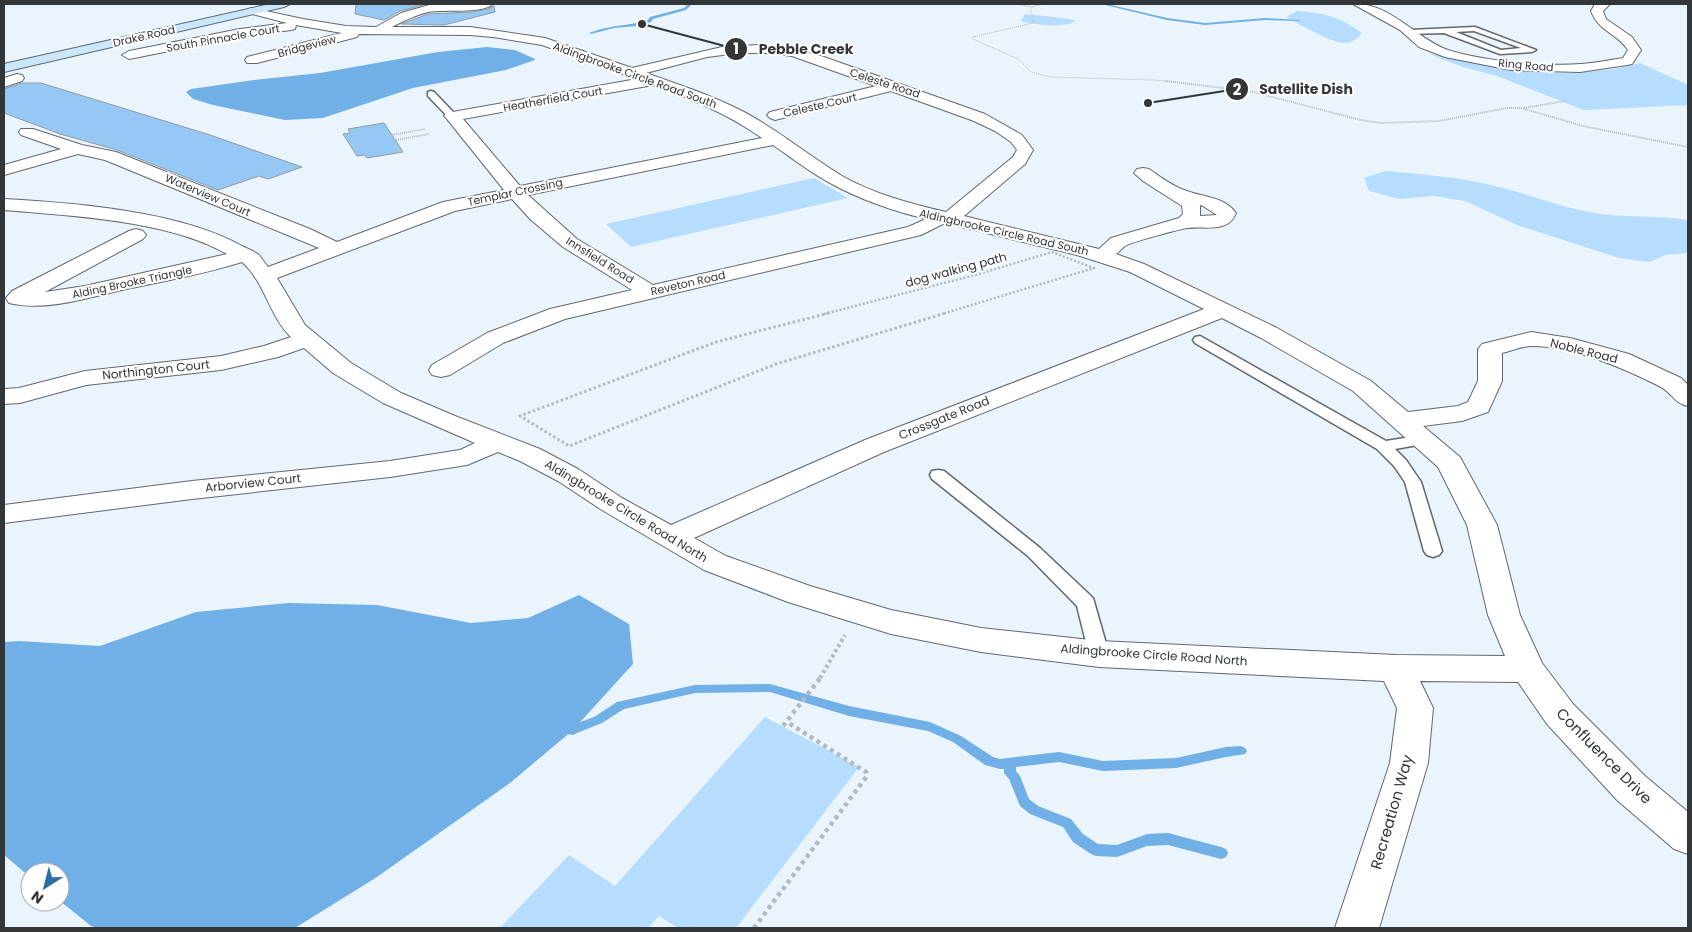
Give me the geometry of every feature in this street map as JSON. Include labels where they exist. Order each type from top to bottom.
[{"type":"street","points":[[369,30],[420,9],[450,4]]},
{"type":"street","points":[[420,9],[473,7],[487,4]]},
{"type":"street","name":"Ring Road","points":[[1360,4],[1391,19],[1424,44],[1445,52],[1511,66],[1580,68],[1627,60],[1635,50],[1628,40],[1601,21],[1597,11],[1600,5],[1604,4]]},
{"type":"street","name":"Drake Road","points":[[4,68],[279,5]]},
{"type":"street","name":"Aldingbrooke Circle Road South","points":[[279,5],[321,19],[317,24]]},
{"type":"street","name":"Aldingbrooke Circle Road South","points":[[252,11],[334,29],[470,31],[544,42],[654,80],[716,104],[742,117],[836,180],[908,209],[1102,256],[1137,268],[1223,310],[1362,386],[1450,463],[1482,525],[1504,615],[1528,669]]},
{"type":"street","name":"South Pinnacle Court","points":[[129,55],[240,33],[317,24]]},
{"type":"street","name":"Bridgeview","points":[[252,60],[369,30]]},
{"type":"street","name":"Celeste Road","points":[[631,73],[709,53],[753,49],[778,50],[800,54],[962,110],[1009,132],[1022,142],[1025,150],[1019,160],[946,218]]},
{"type":"street","name":"Heatherfield Court","points":[[452,116],[641,84],[654,80]]},
{"type":"street","name":"Celeste Court","points":[[775,115],[893,86]]},
{"type":"street","name":"Innsfield Road","points":[[452,116],[531,209],[570,243],[637,283],[648,292]]},
{"type":"street","name":"Waterview Court","points":[[28,132],[78,149],[110,156],[135,165],[303,233],[335,248]]},
{"type":"street","name":"Templar Crossing","points":[[255,266],[335,248],[450,206],[774,140]]},
{"type":"street","name":"Waterview Court","points":[[4,170],[78,149]]},
{"type":"street","points":[[1102,256],[1118,242],[1186,222],[1214,222],[1225,218],[1227,212],[1210,202],[1184,196],[1153,181],[1143,173]]},
{"type":"street","points":[[1184,196],[1191,205],[1192,215],[1186,222]]},
{"type":"street","name":"Aldingbrooke Circle Road North","points":[[4,204],[70,210],[148,221],[221,242],[255,266],[272,286],[284,312],[297,330],[342,368],[392,398],[446,422],[530,455],[568,475],[612,504],[714,563],[799,594],[890,622],[981,640],[1099,654],[1396,668],[1528,669]]},
{"type":"street","name":"Reveton Road","points":[[441,370],[495,338],[558,314],[914,231],[946,218]]},
{"type":"street","name":"Alding Brooke Triangle","points":[[10,301],[136,235]]},
{"type":"street","name":"Alding Brooke Triangle","points":[[10,301],[63,297],[211,266],[255,266]]},
{"type":"street","name":"Crossgate Road","points":[[669,538],[736,506],[925,425],[1223,310]]},
{"type":"street","name":"Northington Court","points":[[4,397],[20,395],[85,378],[222,363],[270,352],[308,339]]},
{"type":"street","name":"Noble Road","points":[[1401,420],[1462,413],[1479,407],[1490,381],[1490,349],[1531,339],[1570,345],[1621,359],[1672,383],[1688,399]]},
{"type":"street","name":"Arborview Court","points":[[4,514],[192,490],[390,469],[467,457],[498,442]]},
{"type":"street","name":"Recreation Way","points":[[1357,928],[1408,763],[1415,708],[1396,668]]},
{"type":"street","name":"Confluence Drive","points":[[1528,669],[1560,714],[1631,788],[1688,836]]},
{"type":"lane","points":[[1410,32],[1444,30],[1475,29],[1532,50],[1500,52],[1444,30]]},
{"type":"lane","points":[[431,94],[452,116]]},
{"type":"lane","points":[[1200,340],[1383,446],[1400,463],[1413,482],[1433,551]]},
{"type":"lane","points":[[1383,446],[1423,440]]},
{"type":"lane","points":[[938,475],[1034,552],[1086,603],[1099,654]]},
{"type":"path","points":[[1016,4],[1032,7],[1044,4]]},
{"type":"path","points":[[1032,7],[1030,11],[1034,18],[1033,23],[973,37],[974,39],[1018,59],[1031,72],[1050,77],[1154,80],[1250,91],[1361,120],[1380,123],[1439,121],[1506,108],[1521,108],[1565,101]]},
{"type":"path","points":[[1521,108],[1583,126],[1688,147]]},
{"type":"path","points":[[392,135],[425,129]]},
{"type":"path","points":[[396,140],[429,134]]},
{"type":"path","name":"dog walking path","points":[[1052,252],[1094,268],[776,364],[569,446],[520,416],[716,342],[979,274],[1052,252]]},
{"type":"path","points":[[783,726],[813,691],[836,653],[856,611]]},
{"type":"path","points":[[754,928],[867,776],[866,772],[787,722]]},
{"type":"shaded area","points":[[1297,11],[1332,17],[1362,33],[1355,40],[1348,43],[1332,40],[1287,18]]},
{"type":"shaded area","points":[[1025,14],[1076,21],[1056,26],[1042,25],[1021,21]]},
{"type":"shaded area","points":[[487,47],[515,50],[535,60],[506,70],[413,88],[323,118],[285,120],[213,105],[193,99],[186,92],[191,89],[254,80],[320,73],[438,52]]},
{"type":"shaded area","points":[[1427,53],[1473,63],[1538,72],[1574,73],[1613,69],[1640,63],[1688,85],[1688,105],[1584,110],[1497,76],[1463,67]]},
{"type":"shaded area","points":[[1386,171],[1478,182],[1594,213],[1688,220],[1688,253],[1665,255],[1650,262],[1619,258],[1517,225],[1465,201],[1434,196],[1399,199],[1369,191],[1364,178]]},
{"type":"shaded area","points":[[814,178],[848,198],[631,247],[606,224]]},
{"type":"shaded area","points":[[579,595],[629,624],[633,664],[573,730],[510,783],[377,877],[295,928],[98,928],[91,926],[70,909],[70,862],[20,862],[20,869],[4,855],[4,642],[19,641],[100,646],[196,612],[288,603],[377,605],[471,623],[528,618]]},
{"type":"shaded area","points":[[765,717],[859,767],[736,928],[678,928],[659,916],[648,928],[500,928],[569,855],[615,886]]},
{"type":"building","points":[[356,4],[427,4],[400,11],[384,20],[355,14]]},
{"type":"building","points":[[494,6],[495,12],[444,25],[401,24],[428,14],[472,12]]},
{"type":"building","points":[[22,83],[41,83],[207,134],[302,167],[268,179],[259,176],[218,190],[117,150],[60,134],[4,113],[4,89]]},
{"type":"building","points":[[384,123],[403,152],[367,158],[364,155],[357,156],[343,134],[350,133],[348,129]]},
{"type":"waterway","points":[[591,33],[614,27],[637,25],[650,21],[651,18],[685,9],[690,4]]},
{"type":"waterway","points":[[1103,4],[1167,19],[1205,24],[1265,19],[1299,20]]},
{"type":"waterway","points":[[563,727],[566,730],[573,730],[598,720],[621,705],[695,689],[770,688],[849,711],[930,727],[957,739],[989,761],[1000,764],[1010,763]]},
{"type":"waterway","points":[[1010,763],[1059,757],[1103,766],[1176,763],[1226,752],[1241,751]]},
{"type":"waterway","points":[[1010,763],[1010,773],[1014,776],[1024,802],[1034,810],[1067,823],[1078,838],[1096,850],[1117,851],[1147,840],[1168,839],[1221,853]]},
{"type":"place","name":"Pebble Creek","points":[[642,24]]},
{"type":"place","name":"Satellite Dish","points":[[1148,103]]}]
